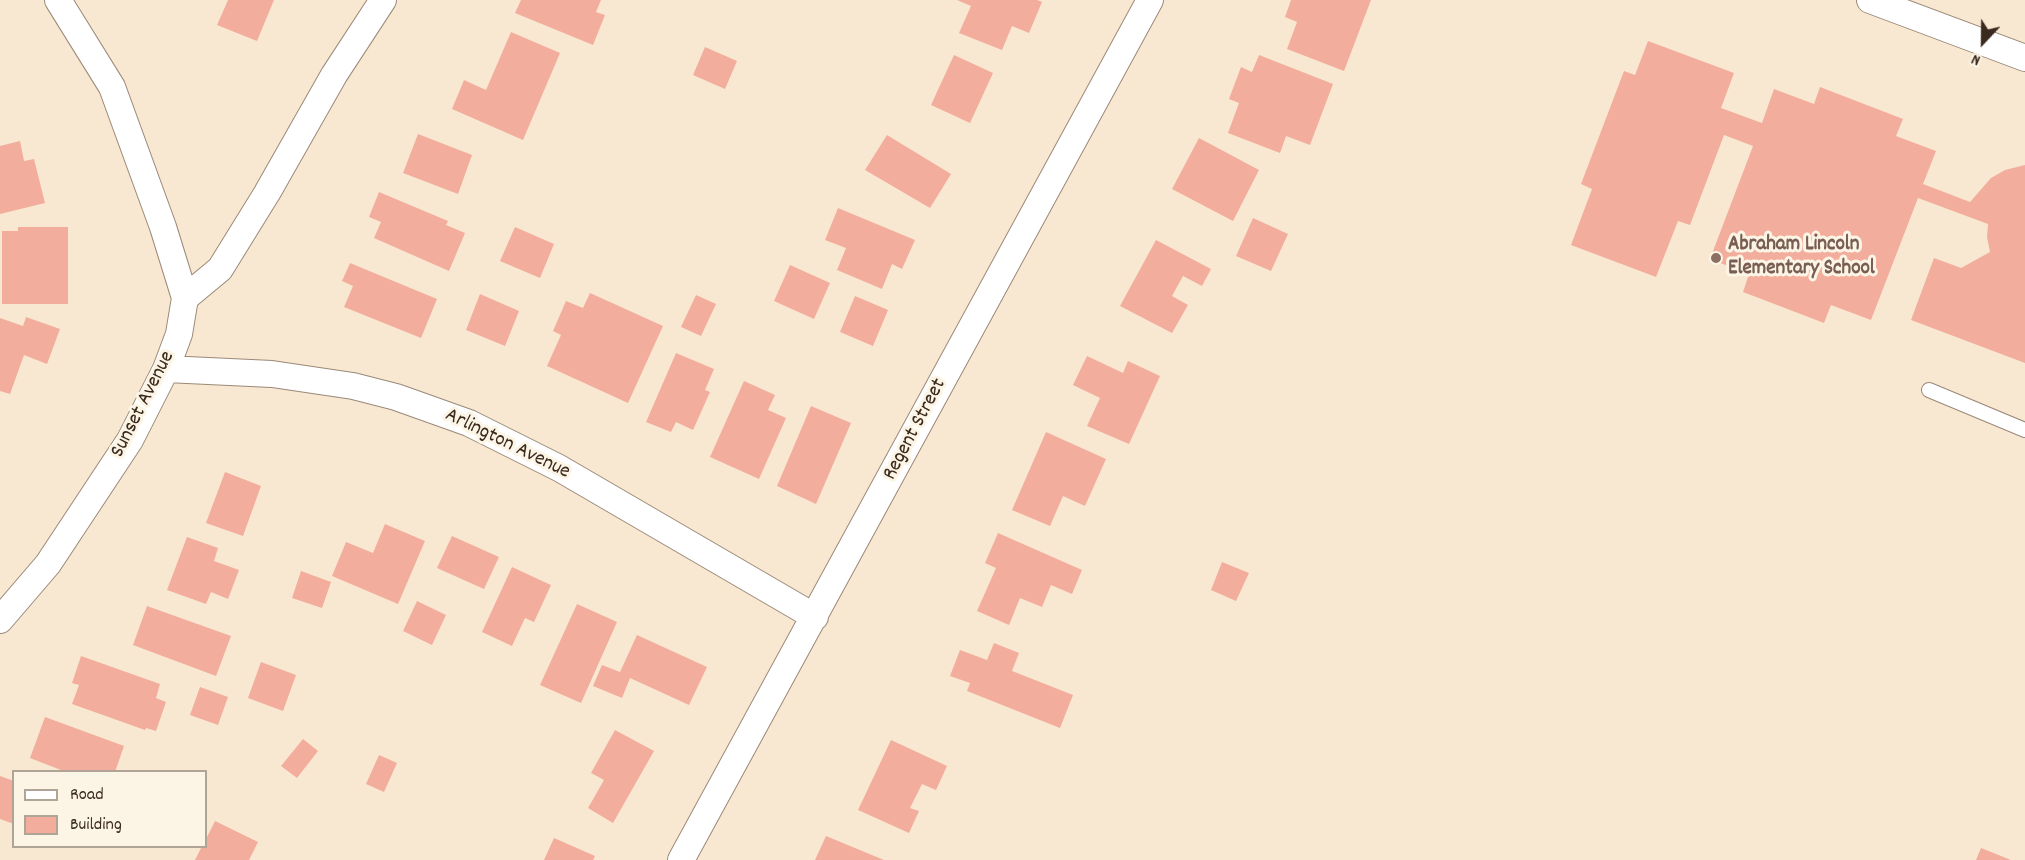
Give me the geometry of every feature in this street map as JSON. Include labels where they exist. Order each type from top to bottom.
[{"type":"street","points":[[58,0],[112,87],[163,227],[185,298],[220,269],[267,193],[334,75],[383,0]]},
{"type":"street","name":"Regent Street","points":[[681,860],[1150,0]]},
{"type":"street","points":[[1870,0],[2025,58]]},
{"type":"street","name":"Sunset Avenue","points":[[0,620],[48,564],[130,440],[166,369],[179,334],[185,298]]},
{"type":"street","name":"Arlington Avenue","points":[[166,369],[272,374],[353,386],[396,397],[469,423],[558,468],[815,617]]},
{"type":"lane","points":[[1929,390],[2025,430]]},
{"type":"building","points":[[228,0],[274,0],[257,41],[217,25]]},
{"type":"building","points":[[521,0],[601,0],[596,12],[605,15],[593,45],[515,13]]},
{"type":"building","points":[[957,0],[1037,0],[1042,2],[1029,33],[1012,26],[1002,50],[959,33],[971,6]]},
{"type":"building","points":[[1291,0],[1371,0],[1344,71],[1287,49],[1297,22],[1285,17]]},
{"type":"building","points":[[511,32],[560,53],[523,140],[452,109],[464,80],[486,90]]},
{"type":"building","points":[[1648,41],[1734,73],[1721,108],[1762,123],[1774,89],[1814,104],[1820,87],[1903,119],[1896,136],[1936,151],[1923,184],[1970,202],[1991,178],[2005,170],[2025,165],[2025,363],[1911,320],[1934,258],[1961,268],[1990,252],[1987,237],[1988,224],[1918,198],[1871,320],[1831,305],[1824,323],[1743,292],[1749,274],[1710,259],[1753,146],[1724,135],[1690,225],[1678,221],[1656,277],[1571,245],[1592,189],[1581,184],[1624,71],[1635,75]]},
{"type":"building","points":[[705,47],[737,61],[725,89],[693,75]]},
{"type":"building","points":[[954,55],[993,73],[970,123],[931,105]]},
{"type":"building","points":[[1259,55],[1333,84],[1310,145],[1286,136],[1280,153],[1228,133],[1239,103],[1229,99],[1241,67],[1252,72]]},
{"type":"building","points":[[418,134],[472,155],[458,194],[403,173]]},
{"type":"building","points":[[887,135],[951,174],[930,208],[865,170]]},
{"type":"building","points":[[1199,138],[1259,170],[1233,221],[1172,189]]},
{"type":"building","points":[[20,141],[24,161],[34,159],[45,203],[0,214],[0,146]]},
{"type":"building","points":[[379,192],[448,221],[446,225],[465,233],[449,271],[374,238],[381,222],[369,217]]},
{"type":"building","points":[[838,208],[915,240],[902,269],[892,264],[882,289],[837,270],[846,248],[825,240]]},
{"type":"building","points":[[1253,218],[1288,234],[1271,271],[1236,256]]},
{"type":"building","points":[[18,227],[68,227],[68,304],[2,304],[2,231],[18,231]]},
{"type":"building","points":[[515,227],[554,244],[540,278],[500,261]]},
{"type":"building","points":[[1156,240],[1211,269],[1202,286],[1183,276],[1172,296],[1188,305],[1172,333],[1120,306]]},
{"type":"building","points":[[350,263],[437,299],[421,338],[344,307],[353,286],[342,281]]},
{"type":"building","points":[[790,265],[830,283],[814,319],[774,301]]},
{"type":"building","points":[[590,293],[663,326],[628,403],[547,366],[561,335],[553,331],[566,301],[583,308]]},
{"type":"building","points":[[480,294],[519,311],[505,346],[466,330]]},
{"type":"building","points":[[696,295],[716,304],[701,336],[681,327]]},
{"type":"building","points":[[855,296],[888,310],[873,346],[840,332]]},
{"type":"building","points":[[26,317],[60,329],[47,364],[24,355],[10,394],[0,391],[0,318],[23,326]]},
{"type":"building","points":[[676,353],[714,369],[705,390],[710,392],[693,430],[676,422],[671,432],[646,422]]},
{"type":"building","points":[[1087,356],[1123,373],[1128,361],[1160,376],[1129,444],[1087,426],[1100,398],[1073,385]]},
{"type":"building","points":[[744,381],[775,395],[768,410],[786,418],[759,479],[710,457]]},
{"type":"building","points":[[811,406],[851,423],[816,504],[777,486]]},
{"type":"building","points":[[1046,432],[1106,459],[1085,506],[1063,496],[1050,526],[1012,510]]},
{"type":"building","points":[[225,472],[261,486],[243,536],[206,523]]},
{"type":"building","points":[[385,524],[425,541],[398,604],[332,576],[346,542],[373,553]]},
{"type":"building","points":[[998,533],[1082,570],[1072,594],[1051,585],[1042,607],[1020,598],[1009,625],[977,611],[996,568],[985,563]]},
{"type":"building","points":[[452,536],[499,557],[484,589],[437,568]]},
{"type":"building","points":[[187,537],[218,548],[214,561],[239,570],[228,599],[211,592],[206,604],[167,590]]},
{"type":"building","points":[[1222,562],[1249,573],[1236,601],[1211,590]]},
{"type":"building","points":[[512,567],[551,585],[534,622],[525,618],[512,646],[482,632]]},
{"type":"building","points":[[301,571],[331,582],[322,608],[292,598]]},
{"type":"building","points":[[417,601],[446,615],[432,645],[403,631]]},
{"type":"building","points":[[577,604],[617,622],[581,703],[540,685]]},
{"type":"building","points":[[147,606],[231,636],[216,676],[133,645]]},
{"type":"building","points":[[637,635],[707,667],[689,705],[630,678],[622,698],[593,686],[602,665],[620,672]]},
{"type":"building","points":[[994,643],[1019,653],[1012,671],[1073,695],[1060,728],[967,691],[970,683],[950,676],[960,650],[987,660]]},
{"type":"building","points":[[81,656],[160,684],[156,698],[166,702],[156,731],[146,728],[145,730],[72,704],[79,685],[72,683]]},
{"type":"building","points":[[261,662],[296,675],[283,711],[248,698]]},
{"type":"building","points":[[200,687],[228,697],[218,725],[190,715]]},
{"type":"building","points":[[45,717],[124,746],[116,770],[61,770],[30,758]]},
{"type":"building","points":[[615,730],[654,751],[613,823],[588,808],[604,780],[591,773]]},
{"type":"building","points":[[303,739],[318,751],[297,778],[281,766]]},
{"type":"building","points":[[891,740],[947,766],[936,790],[922,784],[910,808],[919,811],[909,833],[858,810]]},
{"type":"building","points":[[379,755],[397,763],[384,792],[366,784]]},
{"type":"building","points":[[0,776],[12,780],[12,823],[0,819]]},
{"type":"building","points":[[215,821],[258,842],[249,860],[195,860],[201,848],[207,848],[207,837]]},
{"type":"building","points":[[826,836],[884,860],[815,860]]},
{"type":"building","points":[[554,838],[595,856],[593,860],[544,860]]},
{"type":"building","points":[[1981,848],[2011,860],[1976,860]]},
{"type":"place","name":"Abraham Lincoln Elementary School","points":[[1716,258]]}]
